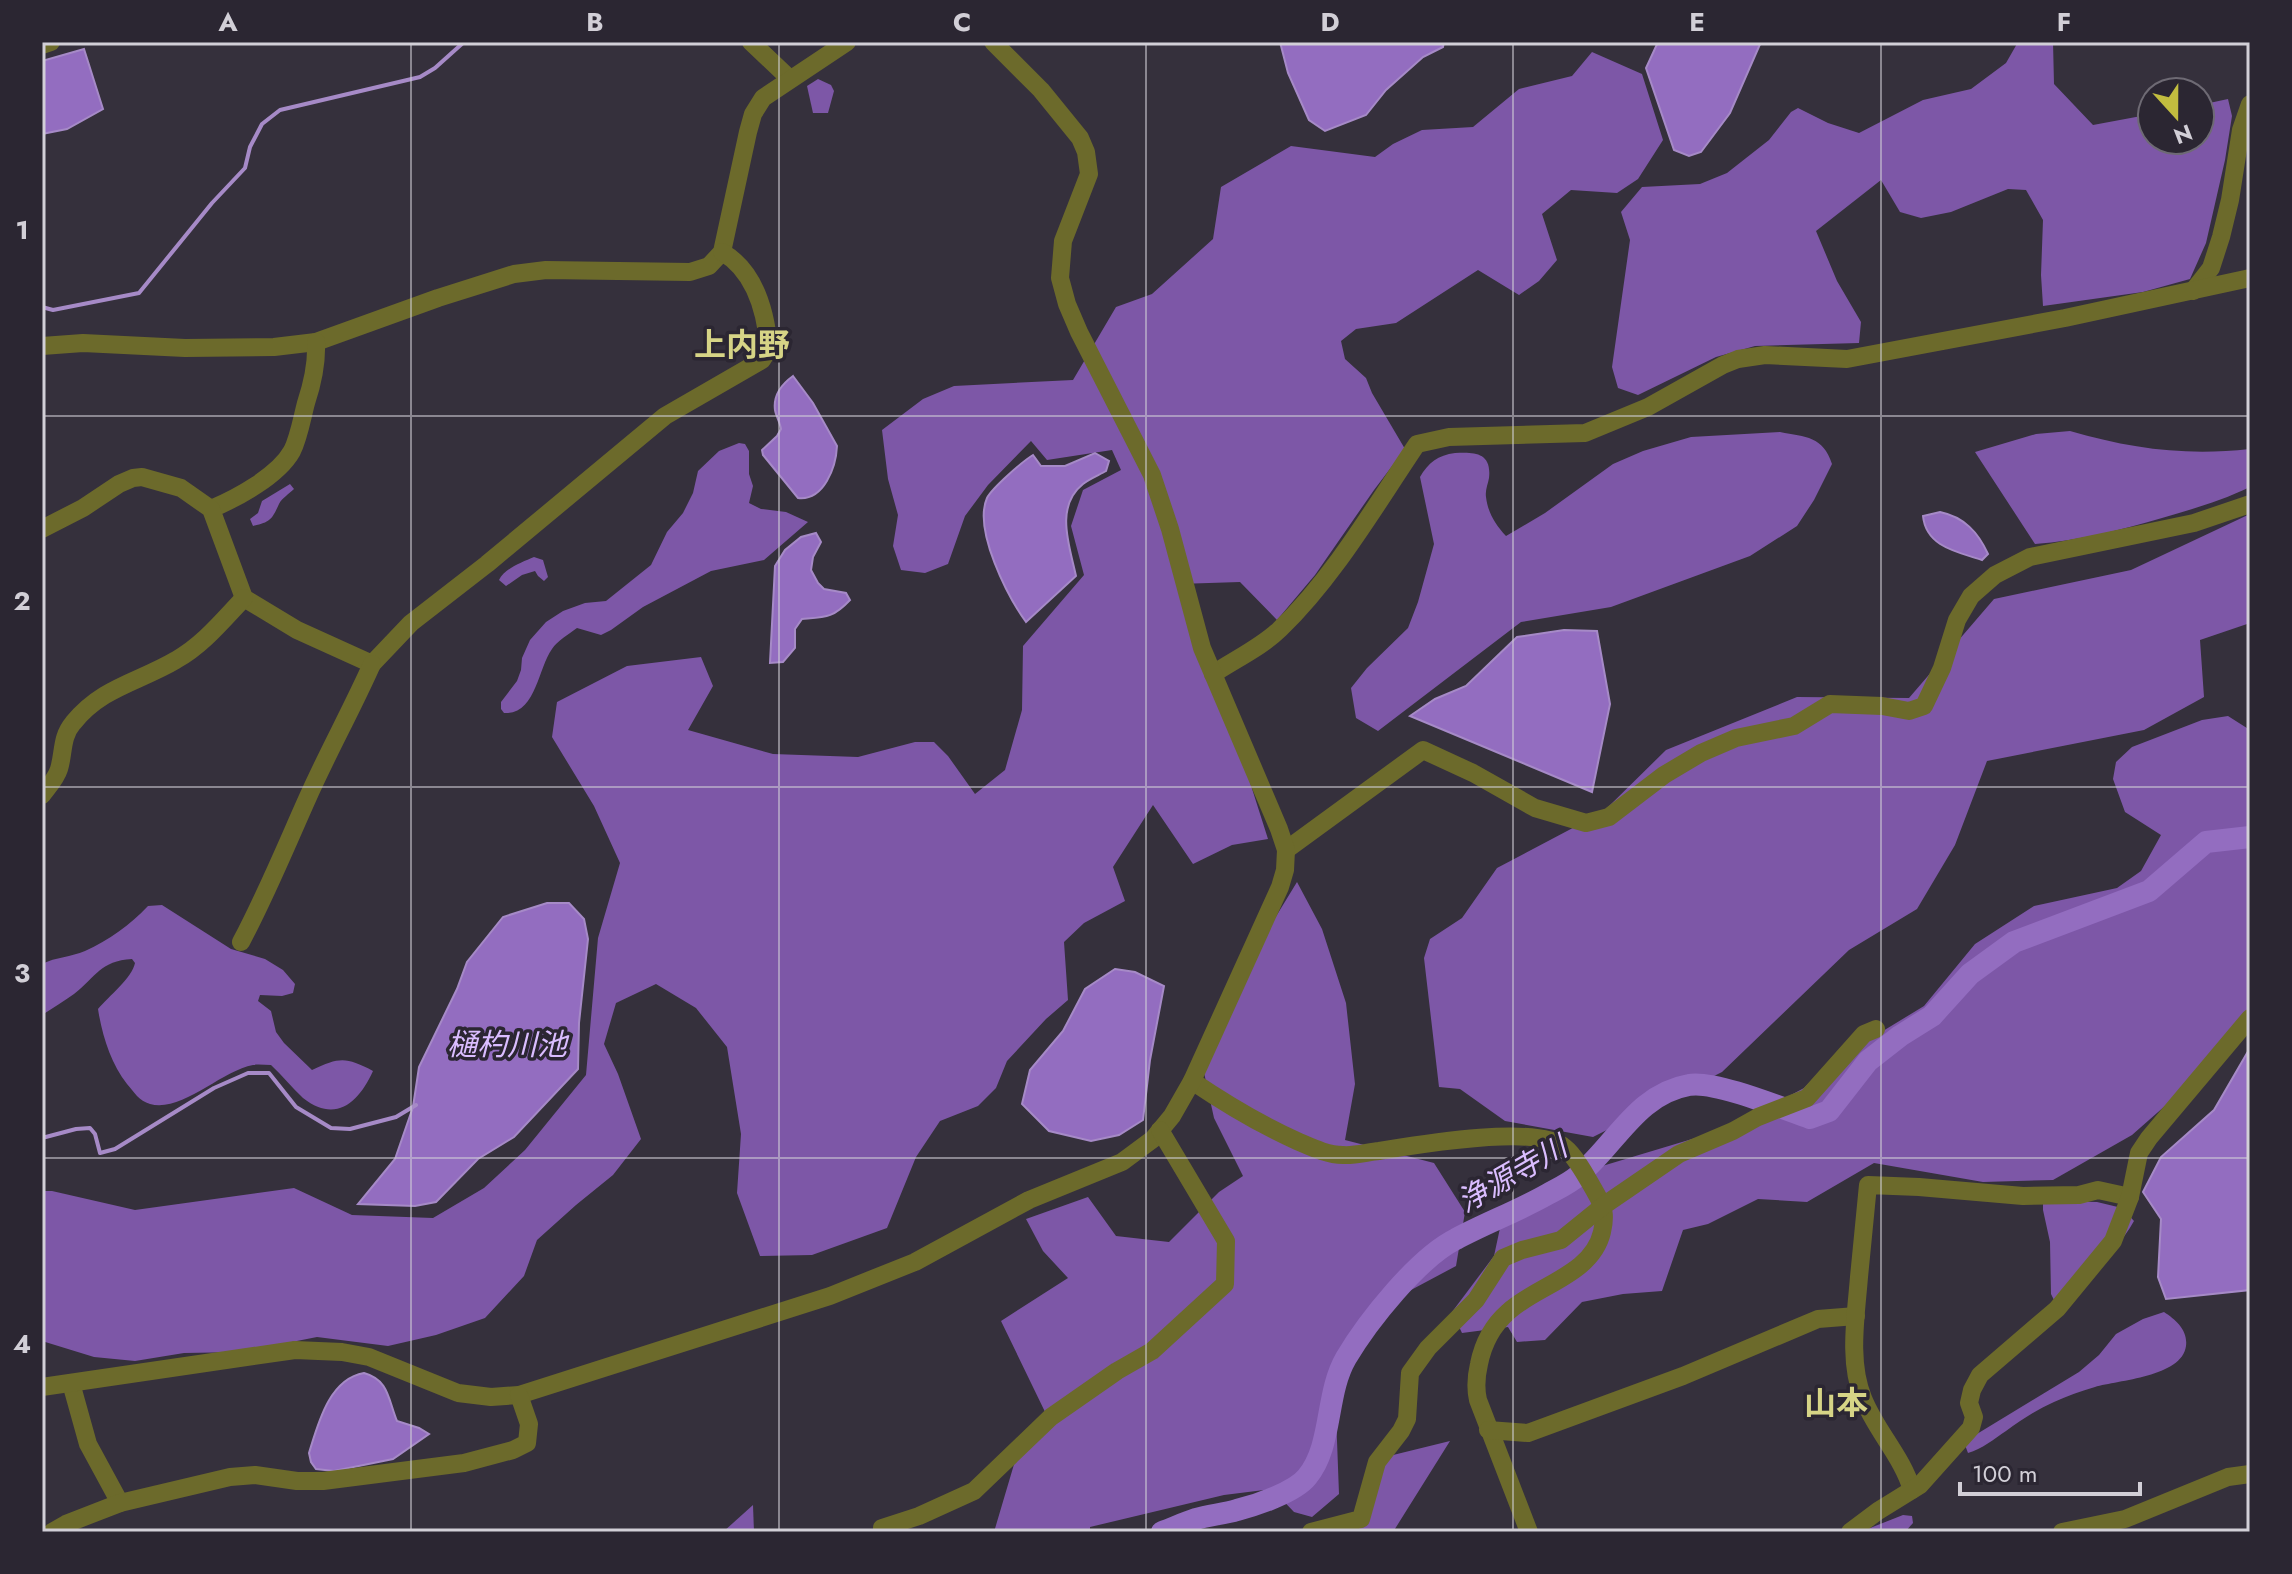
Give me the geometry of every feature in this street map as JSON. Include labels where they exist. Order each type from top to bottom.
[{"type":"street","points":[[42,45],[51,42]]},
{"type":"street","points":[[751,42],[790,79]]},
{"type":"street","points":[[42,346],[83,343],[185,348],[274,347],[316,342],[514,274],[546,270],[690,272],[709,266],[722,252],[753,114],[763,98],[847,42]]},
{"type":"street","points":[[42,1387],[295,1350],[342,1352],[369,1357],[458,1393],[491,1397],[519,1395],[830,1296],[915,1262],[1029,1200],[1122,1162],[1153,1139],[1172,1116],[1192,1081],[1272,909],[1285,870],[1286,850],[1198,635],[1152,475],[1067,304],[1060,278],[1063,241],[1089,174],[1086,152],[1080,138],[1041,90],[993,42]]},
{"type":"street","points":[[2193,291],[2211,268],[2221,237],[2241,130],[2250,104]]},
{"type":"street","points":[[241,942],[372,664],[411,623],[665,416],[762,360],[769,349],[767,324],[749,277],[737,262],[722,252]]},
{"type":"street","points":[[1213,674],[1278,632],[1301,608],[1330,572],[1417,444],[1449,437],[1585,433],[1648,407],[1738,359],[1765,355],[1847,359],[2250,278]]},
{"type":"street","points":[[211,509],[246,492],[280,467],[292,451],[317,362],[316,342]]},
{"type":"street","points":[[42,529],[83,508],[119,484],[142,477],[181,488],[211,509],[244,598],[297,630],[372,664]]},
{"type":"street","points":[[1286,850],[1423,750],[1473,773],[1535,808],[1586,823],[1609,817],[1664,775],[1701,753],[1736,738],[1794,726],[1830,704],[1882,706],[1909,711],[1924,706],[1942,668],[1957,620],[1971,596],[1995,575],[2030,557],[2194,523],[2250,504]]},
{"type":"street","points":[[42,795],[58,774],[63,742],[71,725],[92,704],[119,686],[177,660],[205,638],[244,598]]},
{"type":"street","points":[[1850,1532],[1933,1472],[1971,1428],[1974,1417],[1969,1403],[1980,1375],[2057,1309],[2113,1241],[2130,1197],[2139,1153],[2250,1018]]},
{"type":"street","points":[[1311,1532],[1361,1519],[1377,1462],[1407,1419],[1410,1373],[1428,1348],[1476,1300],[1503,1258],[1561,1240],[1601,1202],[1679,1154],[1807,1098],[1864,1034],[1876,1029]]},
{"type":"street","points":[[1192,1081],[1262,1125],[1317,1150],[1343,1155],[1439,1142],[1520,1136],[1553,1141],[1564,1147],[1572,1157],[1601,1202],[1605,1219],[1600,1240],[1585,1262],[1509,1311],[1483,1346],[1475,1390],[1529,1532]]},
{"type":"street","points":[[882,1532],[882,1528],[919,1516],[974,1491],[1051,1417],[1117,1371],[1152,1351],[1225,1284],[1226,1241],[1160,1130]]},
{"type":"street","points":[[1912,1490],[1907,1473],[1874,1422],[1854,1371],[1868,1185],[2023,1196],[2079,1195],[2098,1190],[2130,1197]]},
{"type":"street","points":[[1488,1430],[1528,1433],[1683,1376],[1818,1319],[1856,1316]]},
{"type":"street","points":[[71,1383],[88,1444],[120,1503]]},
{"type":"street","points":[[52,1532],[120,1503],[230,1477],[255,1475],[323,1481],[464,1463],[513,1450],[527,1443],[529,1424],[519,1395]]},
{"type":"street","points":[[2062,1532],[2125,1519],[2228,1477],[2250,1474]]},
{"type":"shaded area","points":[[2018,42],[2053,42],[2054,84],[2093,125],[2136,117],[2136,156],[2216,156],[2216,102],[2228,99],[2232,116],[2225,160],[2206,243],[2190,279],[2143,292],[2043,306],[2043,220],[2026,190],[2008,189],[1951,212],[1921,218],[1900,212],[1881,180],[1816,231],[1837,281],[1861,322],[1859,343],[1755,346],[1716,357],[1638,395],[1618,388],[1612,367],[1630,240],[1621,212],[1642,187],[1700,184],[1727,173],[1769,140],[1791,112],[1798,108],[1828,123],[1859,133],[1923,100],[1971,89],[2006,63]]},
{"type":"shaded area","points":[[1592,52],[1642,74],[1663,140],[1638,179],[1617,193],[1571,190],[1542,214],[1557,260],[1539,281],[1519,295],[1478,270],[1396,323],[1356,329],[1341,341],[1345,359],[1366,378],[1405,449],[1315,575],[1277,620],[1240,582],[1178,584],[1234,732],[1268,839],[1232,845],[1193,864],[1153,805],[1113,867],[1125,901],[1084,923],[1064,942],[1068,1000],[1007,1061],[996,1088],[978,1106],[940,1121],[916,1157],[887,1228],[812,1255],[760,1256],[737,1193],[741,1134],[727,1047],[696,1008],[656,984],[616,1003],[604,1044],[641,1139],[613,1175],[537,1240],[524,1276],[485,1318],[436,1335],[388,1346],[317,1337],[242,1352],[184,1353],[135,1361],[94,1357],[42,1341],[42,1191],[135,1210],[294,1188],[352,1215],[433,1218],[484,1188],[525,1150],[586,1075],[598,938],[620,863],[594,806],[552,737],[557,702],[627,666],[701,657],[713,686],[688,730],[773,754],[858,757],[915,742],[934,742],[975,794],[1005,770],[1022,710],[1023,646],[1084,575],[1071,526],[1083,490],[1121,470],[1112,450],[1047,460],[1031,441],[988,485],[965,516],[948,564],[925,573],[901,570],[893,546],[898,515],[888,479],[882,430],[923,399],[954,386],[1073,380],[1116,307],[1152,294],[1213,239],[1221,187],[1291,146],[1375,157],[1422,130],[1473,127],[1519,89],[1572,76]]},
{"type":"shaded area","points":[[818,79],[831,85],[834,91],[828,113],[813,113],[807,86]]},
{"type":"shaded area","points":[[2070,431],[2159,449],[2204,452],[2250,449],[2250,487],[2207,504],[2131,527],[2083,538],[2035,544],[1975,452],[2036,434]]},
{"type":"shaded area","points":[[1780,432],[1812,439],[1824,448],[1832,464],[1797,526],[1750,556],[1611,607],[1521,622],[1378,731],[1356,718],[1351,688],[1408,628],[1418,602],[1434,544],[1420,477],[1434,460],[1455,453],[1485,458],[1489,469],[1488,508],[1506,536],[1545,513],[1613,464],[1643,451],[1691,437]]},
{"type":"shaded area","points":[[739,443],[745,444],[749,451],[749,474],[753,486],[749,503],[761,509],[786,512],[808,522],[764,560],[711,571],[643,607],[601,635],[577,628],[552,649],[530,699],[515,712],[504,713],[501,702],[517,681],[530,640],[546,622],[563,611],[585,603],[606,601],[651,565],[667,532],[683,513],[693,493],[698,471],[719,451]]},
{"type":"shaded area","points":[[290,484],[294,489],[280,502],[272,516],[253,526],[250,519],[258,513],[262,501]]},
{"type":"shaded area","points":[[2250,514],[2250,623],[2200,640],[2204,697],[2144,730],[1987,761],[1955,845],[1917,909],[1849,950],[1722,1072],[1593,1137],[1505,1121],[1460,1089],[1439,1087],[1424,958],[1430,939],[1462,918],[1497,868],[1603,812],[1666,750],[1797,697],[1909,698],[1994,599],[2131,570]]},
{"type":"shaded area","points":[[534,557],[543,560],[548,577],[544,581],[535,571],[522,575],[506,586],[499,580],[509,569]]},
{"type":"shaded area","points":[[2228,716],[2250,730],[2250,1031],[2132,1135],[2053,1180],[1983,1182],[1874,1163],[1807,1202],[1758,1199],[1708,1224],[1683,1230],[1662,1291],[1582,1302],[1545,1340],[1517,1342],[1508,1327],[1462,1333],[1452,1312],[1494,1256],[1500,1228],[1559,1179],[1732,1127],[1804,1088],[1839,1052],[1878,1034],[1924,1006],[1975,944],[2034,906],[2117,888],[2141,871],[2161,835],[2125,812],[2113,779],[2116,762],[2132,747],[2202,720]]},
{"type":"shaded area","points":[[1297,882],[1322,929],[1346,1003],[1355,1084],[1345,1140],[1434,1163],[1465,1212],[1456,1266],[1366,1314],[1335,1387],[1339,1494],[1312,1517],[1294,1512],[1272,1489],[1224,1495],[1090,1527],[1090,1532],[994,1532],[1015,1461],[1047,1416],[1001,1321],[1068,1278],[1043,1251],[1026,1219],[1088,1197],[1116,1236],[1169,1242],[1219,1192],[1243,1176],[1214,1118],[1203,1068],[1228,995]]},
{"type":"shaded area","points":[[162,905],[231,949],[265,959],[283,970],[295,984],[293,993],[260,995],[258,1001],[271,1011],[276,1032],[312,1070],[343,1060],[373,1071],[361,1092],[345,1106],[326,1109],[303,1098],[271,1065],[253,1065],[175,1103],[162,1105],[143,1101],[116,1068],[98,1009],[130,975],[135,963],[132,959],[106,966],[74,994],[42,1015],[42,964],[94,947],[126,926],[148,906]]},
{"type":"shaded area","points":[[2043,1201],[2097,1202],[2122,1208],[2134,1221],[2108,1255],[2054,1300],[2051,1294],[2050,1242]]},
{"type":"shaded area","points":[[2164,1312],[2180,1326],[2186,1340],[2182,1356],[2173,1364],[2148,1376],[2095,1387],[2059,1400],[1968,1453],[1967,1440],[2079,1372],[2099,1355],[2116,1334]]},
{"type":"shaded area","points":[[1450,1441],[1393,1532],[1326,1532],[1351,1522],[1389,1456]]},
{"type":"shaded area","points":[[753,1505],[754,1532],[723,1532]]},
{"type":"shaded area","points":[[1903,1515],[1912,1516],[1913,1523],[1905,1532],[1860,1532]]},
{"type":"water","points":[[1280,42],[1444,42],[1443,47],[1423,57],[1386,90],[1366,115],[1325,131],[1309,120],[1288,73]]},
{"type":"water","points":[[1658,42],[1761,42],[1730,113],[1701,152],[1689,156],[1674,150],[1646,68]]},
{"type":"water","points":[[84,49],[103,109],[67,129],[42,134],[42,61]]},
{"type":"water","points":[[793,376],[813,403],[837,446],[831,472],[822,488],[815,494],[798,498],[762,450],[781,429],[775,399],[782,386]]},
{"type":"water","points":[[1095,453],[1109,461],[1106,471],[1085,482],[1074,493],[1066,516],[1076,576],[1026,622],[1010,597],[988,545],[984,511],[987,498],[1008,475],[1033,455],[1041,466],[1065,466]]},
{"type":"water","points":[[1940,512],[1963,522],[1975,532],[1988,554],[1982,560],[1945,547],[1930,535],[1923,516]]},
{"type":"water","points":[[816,533],[821,542],[813,557],[811,570],[824,589],[846,593],[850,600],[829,616],[802,619],[795,629],[795,648],[783,662],[770,663],[775,566],[785,550],[801,537]]},
{"type":"water","points":[[1564,630],[1597,631],[1610,704],[1592,792],[1410,716],[1435,699],[1466,686],[1517,637]]},
{"type":"water","name":"樋杓川池","points":[[547,903],[569,903],[584,919],[588,939],[579,1023],[578,1069],[514,1137],[478,1159],[436,1202],[415,1206],[358,1204],[395,1159],[413,1107],[419,1067],[467,962],[503,917]]},
{"type":"water","points":[[1115,969],[1135,972],[1164,986],[1143,1120],[1119,1135],[1091,1141],[1049,1131],[1022,1104],[1030,1070],[1063,1031],[1085,989]]},
{"type":"water","points":[[2250,1048],[2250,1290],[2166,1299],[2158,1277],[2161,1219],[2143,1192],[2161,1157],[2214,1110]]},
{"type":"water","points":[[364,1373],[383,1385],[397,1421],[429,1434],[393,1459],[334,1471],[316,1469],[309,1453],[327,1404],[342,1384]]},
{"type":"waterway","points":[[42,307],[53,310],[139,293],[212,203],[245,168],[250,147],[262,124],[280,110],[420,77],[464,42]]},
{"type":"waterway","name":"浄源寺川","points":[[1162,1532],[1196,1519],[1265,1501],[1301,1483],[1321,1450],[1339,1372],[1346,1358],[1367,1326],[1410,1275],[1441,1248],[1576,1178],[1655,1098],[1671,1090],[1700,1085],[1749,1096],[1810,1118],[1829,1111],[1868,1061],[1932,1016],[1970,974],[2014,942],[2149,891],[2206,842],[2250,837]]},
{"type":"waterway","points":[[42,1138],[90,1128],[95,1134],[100,1153],[115,1149],[214,1088],[248,1073],[269,1073],[296,1107],[331,1128],[350,1129],[396,1117],[416,1105]]},
{"type":"district","name":"上内野","points":[[742,345]]},
{"type":"district","name":"山本","points":[[1836,1403]]}]
